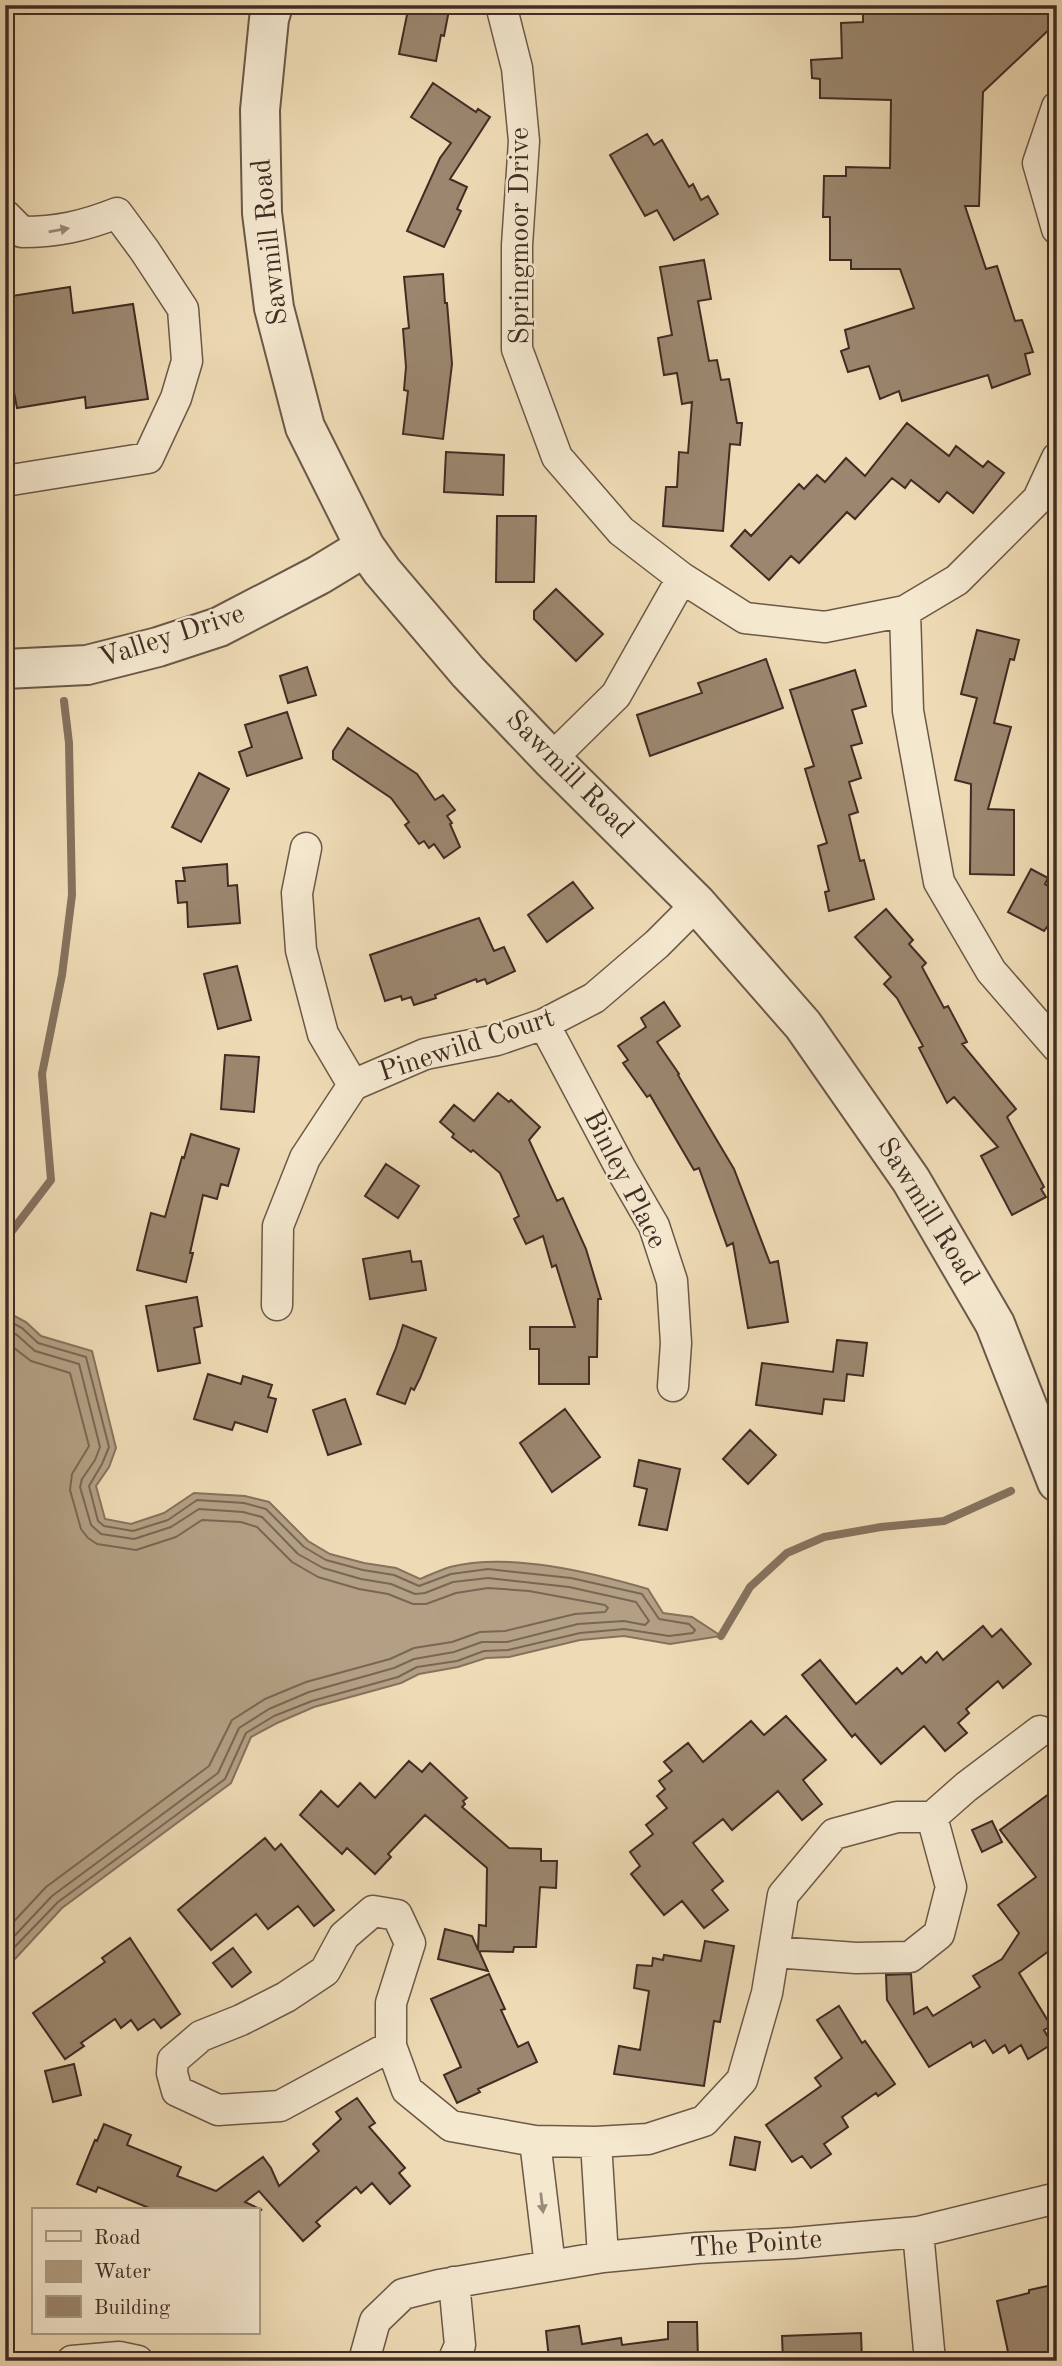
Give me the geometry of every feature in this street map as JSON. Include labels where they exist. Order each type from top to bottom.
[{"type":"street","name":"Sawmill Road","points":[[273,5],[260,110],[262,213],[274,309],[305,427],[365,547],[382,571],[468,672],[551,759],[698,904],[803,1025],[911,1180],[995,1324],[1057,1482]]},
{"type":"street","name":"Springmoor Drive","points":[[501,5],[517,68],[524,141],[517,245],[517,349],[557,457],[621,531],[682,578],[746,618],[825,627],[905,611],[957,580],[1038,499],[1057,458]]},
{"type":"street","points":[[1057,107],[1038,163],[1057,229]]},
{"type":"street","points":[[5,215],[22,232],[48,232],[85,225],[117,212],[183,309],[187,361],[176,398],[148,458],[5,481]]},
{"type":"street","name":"Valley Drive","points":[[5,669],[87,664],[158,647],[219,627],[319,575],[365,547]]},
{"type":"street","points":[[551,759],[616,695],[682,578]]},
{"type":"street","points":[[905,611],[908,711],[939,882],[991,971],[1057,1047]]},
{"type":"street","points":[[306,848],[297,893],[301,950],[324,1034],[354,1085]]},
{"type":"street","name":"Pinewild Court","points":[[276,1305],[278,1226],[305,1158],[354,1085],[425,1054],[497,1040],[544,1024],[594,998],[657,944],[698,904]]},
{"type":"street","name":"Binley Place","points":[[544,1024],[654,1226],[672,1281],[676,1343],[673,1386]]},
{"type":"street","points":[[391,2046],[280,2106],[218,2110],[177,2091],[173,2073],[173,2060],[201,2036],[241,2020],[286,1997],[325,1971],[344,1936],[373,1911],[397,1914],[410,1943],[391,2003],[391,2046],[407,2090],[451,2126],[535,2141],[596,2142],[648,2138],[704,2120],[742,2080],[767,1993],[783,1895],[834,1834],[897,1817],[932,1816],[1040,1731]]},
{"type":"street","points":[[774,1952],[856,1958],[910,1957],[939,1934],[951,1887],[932,1816]]},
{"type":"street","points":[[535,2141],[550,2266]]},
{"type":"street","points":[[596,2142],[603,2257]]},
{"type":"street","name":"The Pointe","points":[[367,2361],[365,2357],[374,2321],[403,2294],[454,2282],[603,2257],[918,2232],[1057,2198]]},
{"type":"street","points":[[918,2232],[930,2361]]},
{"type":"street","points":[[453,2361],[460,2345],[454,2282]]},
{"type":"street","points":[[72,2361],[125,2360]]},
{"type":"water","points":[[5,1311],[26,1322],[41,1336],[92,1351],[116,1448],[109,1467],[96,1486],[105,1519],[131,1524],[164,1513],[194,1493],[245,1496],[269,1502],[308,1541],[330,1554],[396,1568],[420,1579],[450,1567],[498,1562],[549,1566],[601,1576],[648,1589],[663,1613],[692,1617],[721,1636],[670,1644],[624,1636],[580,1640],[509,1657],[486,1658],[458,1667],[419,1674],[401,1683],[314,1707],[277,1723],[251,1737],[231,1783],[62,1908],[15,1959],[5,1965]]},
{"type":"building","points":[[409,5],[450,5],[436,61],[399,54]]},
{"type":"building","points":[[928,5],[1057,5],[1057,22],[983,92],[979,206],[965,206],[986,269],[997,266],[1015,321],[1022,320],[1033,352],[1025,354],[1030,374],[992,388],[988,375],[902,401],[899,391],[880,399],[869,366],[848,372],[841,351],[849,348],[845,330],[914,308],[900,269],[851,269],[851,260],[830,260],[830,217],[823,217],[824,176],[846,176],[846,167],[890,168],[891,100],[820,98],[820,79],[812,78],[811,60],[842,58],[841,23],[863,22],[863,14],[919,14]]},
{"type":"building","points":[[433,83],[476,112],[478,109],[490,117],[450,179],[467,187],[457,209],[461,211],[444,247],[407,231],[440,158],[451,143],[411,117]]},
{"type":"building","points":[[647,134],[654,145],[662,140],[689,187],[693,184],[701,200],[708,196],[718,214],[674,240],[657,210],[645,216],[610,155]]},
{"type":"building","points":[[704,260],[711,299],[698,301],[709,361],[717,360],[721,380],[729,379],[737,423],[742,423],[740,445],[730,444],[723,531],[663,526],[666,487],[677,487],[679,452],[688,453],[692,402],[682,404],[677,373],[664,375],[658,338],[672,335],[660,267]]},
{"type":"building","points":[[443,274],[452,364],[443,439],[403,434],[408,391],[404,390],[406,367],[403,329],[409,328],[404,277]]},
{"type":"building","points":[[70,287],[73,313],[133,304],[148,399],[86,408],[85,397],[17,408],[13,387],[5,388],[5,297]]},
{"type":"building","points":[[907,423],[949,456],[956,446],[983,467],[988,461],[1004,473],[973,513],[947,492],[939,502],[911,480],[905,488],[892,478],[855,519],[847,512],[799,563],[791,556],[769,580],[731,546],[745,530],[751,536],[799,484],[804,489],[817,475],[825,482],[846,458],[865,476]]},
{"type":"building","points":[[446,452],[504,455],[503,495],[444,492]]},
{"type":"building","points":[[497,516],[536,516],[534,582],[496,582]]},
{"type":"building","points":[[556,589],[603,634],[576,661],[534,619],[534,611]]},
{"type":"building","points":[[977,630],[1019,640],[1014,660],[1010,659],[994,723],[1011,727],[988,809],[1014,810],[1014,875],[970,874],[971,784],[955,780],[977,698],[961,694]]},
{"type":"building","points":[[766,659],[783,708],[650,756],[637,715],[702,693],[698,683]]},
{"type":"building","points":[[307,667],[316,695],[288,703],[280,676]]},
{"type":"building","points":[[855,670],[866,706],[852,710],[862,743],[851,746],[861,778],[849,782],[858,812],[849,815],[860,861],[864,860],[874,899],[829,911],[825,892],[829,891],[818,846],[827,843],[805,769],[814,766],[790,690]]},
{"type":"building","points":[[287,712],[302,758],[247,776],[239,752],[252,747],[245,725]]},
{"type":"building","points":[[348,728],[417,774],[435,800],[443,795],[455,810],[447,816],[460,847],[444,858],[434,844],[429,848],[424,841],[419,844],[405,825],[409,822],[391,798],[333,759],[333,751]]},
{"type":"building","points":[[199,773],[229,789],[201,842],[172,827]]},
{"type":"building","points":[[227,864],[228,886],[237,885],[240,923],[188,927],[187,902],[178,903],[176,881],[185,881],[183,868]]},
{"type":"building","points":[[1031,869],[1048,878],[1045,884],[1057,891],[1057,932],[1047,927],[1044,931],[1008,912]]},
{"type":"building","points":[[573,882],[593,908],[547,942],[528,915]]},
{"type":"building","points":[[886,909],[913,940],[909,944],[926,963],[922,967],[944,1008],[948,1006],[967,1042],[962,1044],[1016,1109],[1007,1117],[1044,1187],[1041,1189],[1046,1197],[1012,1215],[981,1156],[998,1147],[954,1097],[947,1103],[919,1048],[923,1046],[897,998],[884,984],[891,977],[855,937]]},
{"type":"building","points":[[479,918],[494,951],[504,947],[515,971],[487,984],[485,979],[477,982],[476,979],[414,1005],[411,997],[402,1000],[401,996],[385,1001],[370,955]]},
{"type":"building","points":[[237,966],[251,1020],[218,1029],[204,974]]},
{"type":"building","points":[[664,1002],[680,1026],[657,1042],[679,1074],[734,1169],[770,1263],[778,1261],[788,1322],[748,1328],[733,1243],[727,1246],[699,1168],[694,1170],[650,1095],[647,1097],[623,1063],[628,1060],[618,1046],[646,1027],[641,1018]]},
{"type":"building","points":[[225,1055],[259,1057],[254,1112],[221,1109]]},
{"type":"building","points":[[498,1093],[509,1102],[511,1100],[540,1127],[529,1140],[557,1201],[563,1198],[586,1249],[601,1299],[598,1299],[597,1357],[589,1357],[589,1384],[539,1384],[539,1349],[530,1349],[530,1327],[575,1327],[556,1265],[552,1267],[543,1236],[526,1244],[514,1219],[519,1216],[500,1173],[473,1150],[471,1152],[452,1137],[454,1134],[440,1122],[454,1105],[474,1121]]},
{"type":"building","points":[[191,1134],[239,1149],[228,1186],[221,1184],[217,1199],[203,1195],[186,1282],[137,1270],[151,1213],[165,1217]]},
{"type":"building","points":[[386,1164],[419,1186],[398,1218],[365,1196]]},
{"type":"building","points":[[410,1251],[412,1262],[421,1261],[426,1290],[370,1299],[363,1259]]},
{"type":"building","points":[[197,1297],[202,1326],[194,1328],[200,1363],[158,1371],[146,1306]]},
{"type":"building","points":[[403,1325],[436,1338],[420,1378],[414,1390],[411,1388],[405,1404],[377,1394]]},
{"type":"building","points":[[837,1340],[867,1343],[863,1376],[847,1374],[844,1401],[824,1399],[822,1414],[756,1405],[762,1363],[833,1372]]},
{"type":"building","points":[[208,1374],[241,1384],[243,1376],[272,1385],[268,1397],[276,1399],[267,1432],[235,1422],[232,1430],[194,1419]]},
{"type":"building","points":[[345,1399],[361,1444],[328,1455],[313,1410]]},
{"type":"building","points":[[565,1409],[600,1457],[552,1492],[520,1443]]},
{"type":"building","points":[[750,1430],[776,1455],[748,1484],[723,1459]]},
{"type":"building","points":[[639,1460],[680,1469],[667,1530],[639,1525],[647,1489],[634,1486]]},
{"type":"building","points":[[983,1626],[992,1637],[1001,1629],[1031,1664],[1003,1688],[998,1681],[966,1709],[969,1713],[958,1723],[967,1733],[945,1751],[924,1726],[881,1764],[855,1734],[852,1737],[802,1675],[820,1660],[856,1704],[897,1668],[902,1674],[921,1657],[926,1663],[937,1652],[943,1660]]},
{"type":"building","points":[[786,1716],[826,1760],[803,1780],[822,1804],[802,1820],[778,1791],[732,1830],[723,1819],[693,1843],[723,1881],[712,1890],[728,1910],[704,1928],[682,1901],[664,1915],[631,1874],[640,1866],[630,1852],[653,1834],[646,1825],[667,1808],[657,1796],[665,1789],[659,1781],[672,1771],[664,1762],[688,1743],[703,1762],[751,1721],[764,1735]]},
{"type":"building","points":[[409,1761],[422,1772],[430,1763],[467,1798],[462,1807],[509,1848],[541,1849],[541,1861],[557,1861],[556,1888],[540,1887],[536,1947],[514,1947],[513,1952],[479,1951],[488,1971],[438,1959],[445,1929],[472,1936],[478,1950],[479,1925],[486,1926],[487,1868],[425,1815],[388,1854],[391,1857],[375,1874],[347,1848],[342,1854],[300,1815],[321,1791],[338,1807],[360,1783],[375,1798]]},
{"type":"building","points":[[1057,1788],[1057,1945],[1019,1973],[1051,2026],[1044,2030],[1052,2044],[1028,2059],[1021,2045],[1009,2053],[1005,2045],[993,2053],[985,2040],[973,2047],[971,2042],[929,2067],[887,2000],[886,1975],[911,1974],[914,2014],[927,2007],[933,2016],[980,1987],[973,1976],[1002,1959],[1019,1933],[998,1905],[1036,1877],[1000,1830]]},
{"type":"building","points":[[992,1821],[1002,1842],[982,1852],[972,1830]]},
{"type":"building","points":[[265,1838],[275,1850],[281,1844],[334,1910],[314,1926],[298,1906],[268,1929],[256,1914],[211,1950],[178,1910]]},
{"type":"building","points":[[130,1938],[180,2014],[161,2028],[154,2019],[138,2030],[131,2020],[121,2028],[115,2019],[81,2043],[84,2046],[65,2059],[33,2013],[105,1962],[102,1958]]},
{"type":"building","points":[[705,1941],[734,1946],[720,2022],[714,2021],[704,2086],[614,2074],[619,2046],[640,2050],[649,1991],[634,1988],[637,1965],[652,1966],[653,1958],[663,1960],[664,1955],[701,1961]]},
{"type":"building","points":[[233,1948],[251,1972],[232,1987],[213,1963]]},
{"type":"building","points":[[489,1974],[505,2009],[501,2010],[518,2047],[528,2042],[537,2062],[478,2089],[480,2092],[457,2103],[444,2075],[461,2067],[431,1999]]},
{"type":"building","points":[[839,2006],[862,2043],[865,2041],[895,2084],[878,2096],[876,2093],[842,2117],[848,2127],[824,2144],[831,2154],[811,2168],[802,2156],[792,2162],[766,2125],[821,2086],[815,2078],[842,2058],[817,2020]]},
{"type":"building","points":[[74,2064],[81,2095],[53,2102],[45,2071]]},
{"type":"building","points":[[357,2098],[375,2123],[369,2127],[405,2168],[399,2173],[410,2186],[390,2204],[372,2183],[361,2193],[356,2187],[316,2222],[320,2226],[303,2241],[259,2191],[245,2202],[258,2208],[149,2208],[98,2187],[96,2192],[77,2184],[104,2124],[131,2135],[127,2145],[181,2167],[177,2176],[216,2191],[263,2157],[279,2186],[319,2151],[313,2144],[341,2119],[336,2112]]},
{"type":"building","points":[[735,2137],[760,2142],[755,2170],[730,2165]]},
{"type":"building","points":[[1057,2284],[1057,2352],[1010,2361],[997,2301]]},
{"type":"building","points":[[668,2322],[697,2322],[698,2361],[549,2359],[546,2331],[579,2326],[582,2344],[621,2338],[622,2345],[668,2339]]},
{"type":"building","points":[[861,2333],[862,2361],[783,2361],[782,2336]]},
{"type":"waterway","points":[[5,1240],[51,1180],[42,1074],[62,975],[72,895],[69,743],[64,701]]},
{"type":"waterway","points":[[721,1636],[750,1587],[787,1553],[824,1537],[881,1527],[944,1521],[1011,1491]]}]
